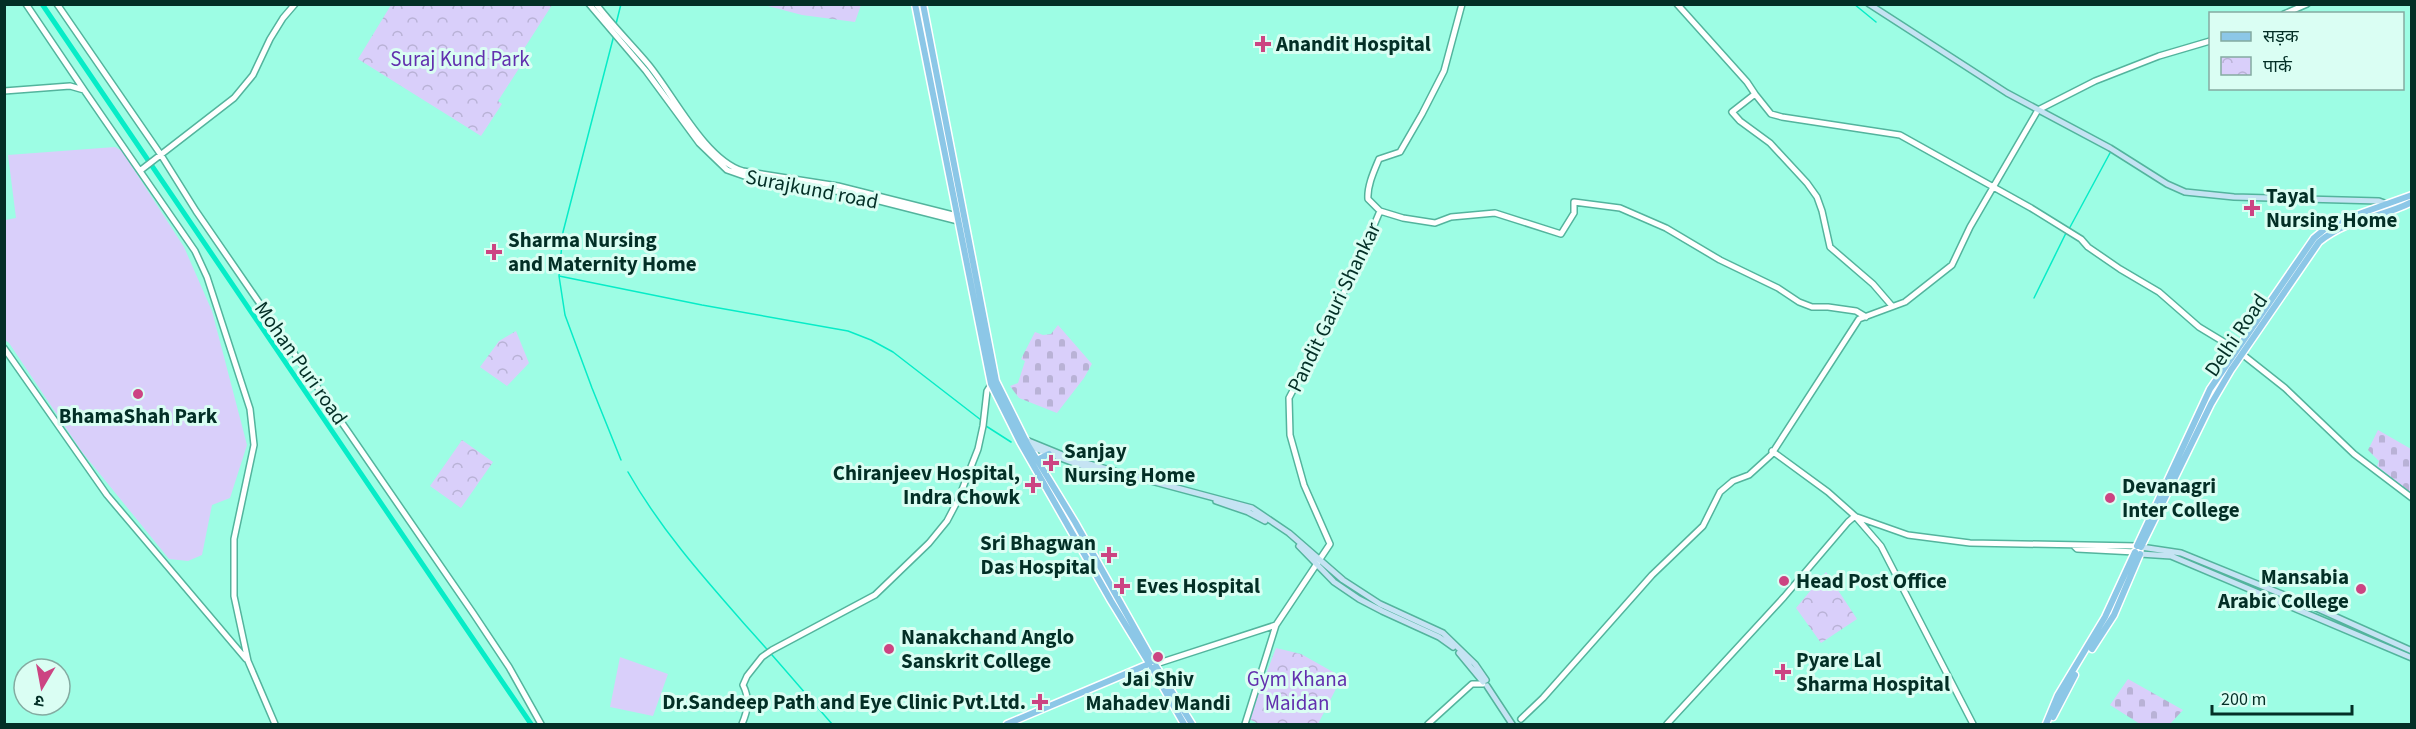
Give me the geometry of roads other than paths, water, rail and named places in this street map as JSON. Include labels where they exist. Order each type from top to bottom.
[{"type":"main road","points":[[915,4],[938,99]]},
{"type":"main road","points":[[923,4],[960,220],[993,382],[1111,601],[1192,724]]},
{"type":"main road","points":[[1869,4],[2007,93],[2110,148],[2167,184],[2185,192],[2379,201],[2388,208]]},
{"type":"main road","name":"Delhi Road","points":[[2388,208],[2412,195]]},
{"type":"main road","points":[[2370,201],[2377,211]]},
{"type":"main road","name":"Delhi Road","points":[[2048,724],[2058,695],[2094,639],[2123,575],[2240,352],[2319,242],[2335,230],[2377,211],[2412,202]]},
{"type":"main road","points":[[1023,441],[1075,460],[1252,508],[1289,533],[1319,562],[1334,582],[1382,611],[1439,637],[1453,647],[1485,683]]},
{"type":"main road","points":[[1023,441],[1049,454],[1107,473],[1184,492],[1248,512],[1279,530],[1338,576],[1380,604],[1443,633],[1475,664],[1512,724]]},
{"type":"main road","points":[[1023,441],[1075,522],[1184,724]]},
{"type":"main road","points":[[1037,460],[1049,454]]},
{"type":"main road","points":[[2139,548],[2181,553],[2308,604],[2412,651]]},
{"type":"main road","points":[[2139,548],[2171,556],[2412,658]]},
{"type":"main road","name":"Delhi Road","points":[[2048,724],[2075,675],[2114,615],[2139,548]]},
{"type":"main road","points":[[1334,582],[1338,576]]},
{"type":"main road","points":[[2305,612],[2308,604]]},
{"type":"main road","points":[[1007,724],[1152,665]]},
{"type":"main road","points":[[1015,724],[1075,697]]},
{"type":"street","points":[[26,4],[84,90],[142,169],[195,251],[207,277],[250,410],[254,445],[234,538],[234,597],[248,661],[275,724]]},
{"type":"street","name":"Mohan Puri road","points":[[57,4],[158,157],[503,658],[541,724]]},
{"type":"street","points":[[142,169],[234,98],[253,75],[270,39],[295,4]]},
{"type":"street","points":[[589,4],[611,28]]},
{"type":"street","points":[[596,4],[611,28]]},
{"type":"street","name":"Pandit Gauri Shankar","points":[[1245,724],[1276,625],[1330,544],[1304,484],[1290,438],[1289,398],[1354,273],[1380,211],[1368,200],[1367,193],[1379,159],[1394,155],[1403,148],[1422,114],[1444,71],[1462,4]]},
{"type":"street","points":[[1677,4],[1747,82],[1771,114],[1900,135],[2067,231],[2120,269],[2159,292],[2199,327],[2240,352],[2285,388],[2354,454],[2412,498]]},
{"type":"street","points":[[2289,12],[2307,4]]},
{"type":"street","name":"Surajkund road","points":[[611,28],[619,35],[709,154],[727,170],[874,197],[960,220]]},
{"type":"street","points":[[1521,719],[1543,698],[1659,568],[1703,526],[1720,492],[1733,481],[1749,475],[1772,451],[1859,320],[1905,302],[1952,265],[1970,227],[1995,188],[2038,110],[2095,81],[2159,56],[2209,42]]},
{"type":"street","points":[[4,91],[70,86],[84,90]]},
{"type":"street","points":[[1755,94],[1732,112],[1740,121],[1770,143],[1807,183],[1817,197],[1830,247],[1873,284],[1892,306]]},
{"type":"street","points":[[1380,211],[1403,218],[1435,223],[1451,217],[1495,213],[1561,234],[1574,213],[1574,202],[1620,208],[1666,228],[1720,260],[1778,288],[1799,302],[1812,307],[1828,306],[1856,311],[1866,316]]},
{"type":"street","points":[[4,348],[107,495],[248,661]]},
{"type":"street","points":[[742,724],[748,696],[743,685],[747,676],[768,652],[875,595],[929,543],[947,521],[978,449],[987,392],[993,382]]},
{"type":"street","points":[[1772,451],[1828,492],[1856,516],[1881,546],[1973,724]]},
{"type":"street","points":[[1856,516],[1908,535],[1970,543],[2139,548]]},
{"type":"street","points":[[1667,724],[1784,597],[1848,522],[1856,516]]},
{"type":"street","points":[[1152,665],[1276,625]]},
{"type":"street","points":[[1428,724],[1472,684],[1485,683]]},
{"type":"waterway","points":[[42,4],[531,724]]},
{"type":"waterway","points":[[616,24],[621,4]]},
{"type":"waterway","points":[[1854,4],[1876,22]]},
{"type":"waterway","points":[[614,35],[563,232],[559,276],[565,315],[621,460]]},
{"type":"waterway","points":[[2069,229],[2110,153]]},
{"type":"waterway","points":[[2034,298],[2066,233]]},
{"type":"waterway","points":[[559,276],[848,331],[893,352],[981,420]]},
{"type":"waterway","points":[[986,426],[1011,442]]},
{"type":"waterway","points":[[628,472],[654,514],[684,553],[832,724]]},
{"type":"place","name":"Anandit Hospital","points":[[1263,44]]},
{"type":"place","name":"Tayal Nursing Home","points":[[2252,208]]},
{"type":"place","name":"Sharma Nursing and Maternity Home","points":[[494,252]]},
{"type":"place","name":"BhamaShah Park","points":[[138,394]]},
{"type":"place","name":"Sanjay Nursing Home","points":[[1051,463]]},
{"type":"place","name":"Chiranjeev Hospital, Indra Chowk","points":[[1033,485]]},
{"type":"place","name":"Devanagri Inter College","points":[[2110,498]]},
{"type":"place","name":"Sri Bhagwan Das Hospital","points":[[1109,555]]},
{"type":"place","name":"Head Post Office","points":[[1784,581]]},
{"type":"place","name":"Eves Hospital","points":[[1122,586]]},
{"type":"place","name":"Mansabia Arabic College","points":[[2361,589]]},
{"type":"place","name":"Nanakchand Anglo Sanskrit College","points":[[889,649]]},
{"type":"place","name":"Jai Shiv Mahadev Mandi","points":[[1158,657]]},
{"type":"place","name":"Pyare Lal Sharma Hospital","points":[[1783,672]]},
{"type":"place","name":"Dr.Sandeep Path and Eye Clinic Pvt.Ltd.","points":[[1040,702]]},
{"type":"park label","name":"Suraj Kund Park","points":[[460,59]]},
{"type":"park label","name":"Gym Khana Maidan","points":[[1297,691]]}]
